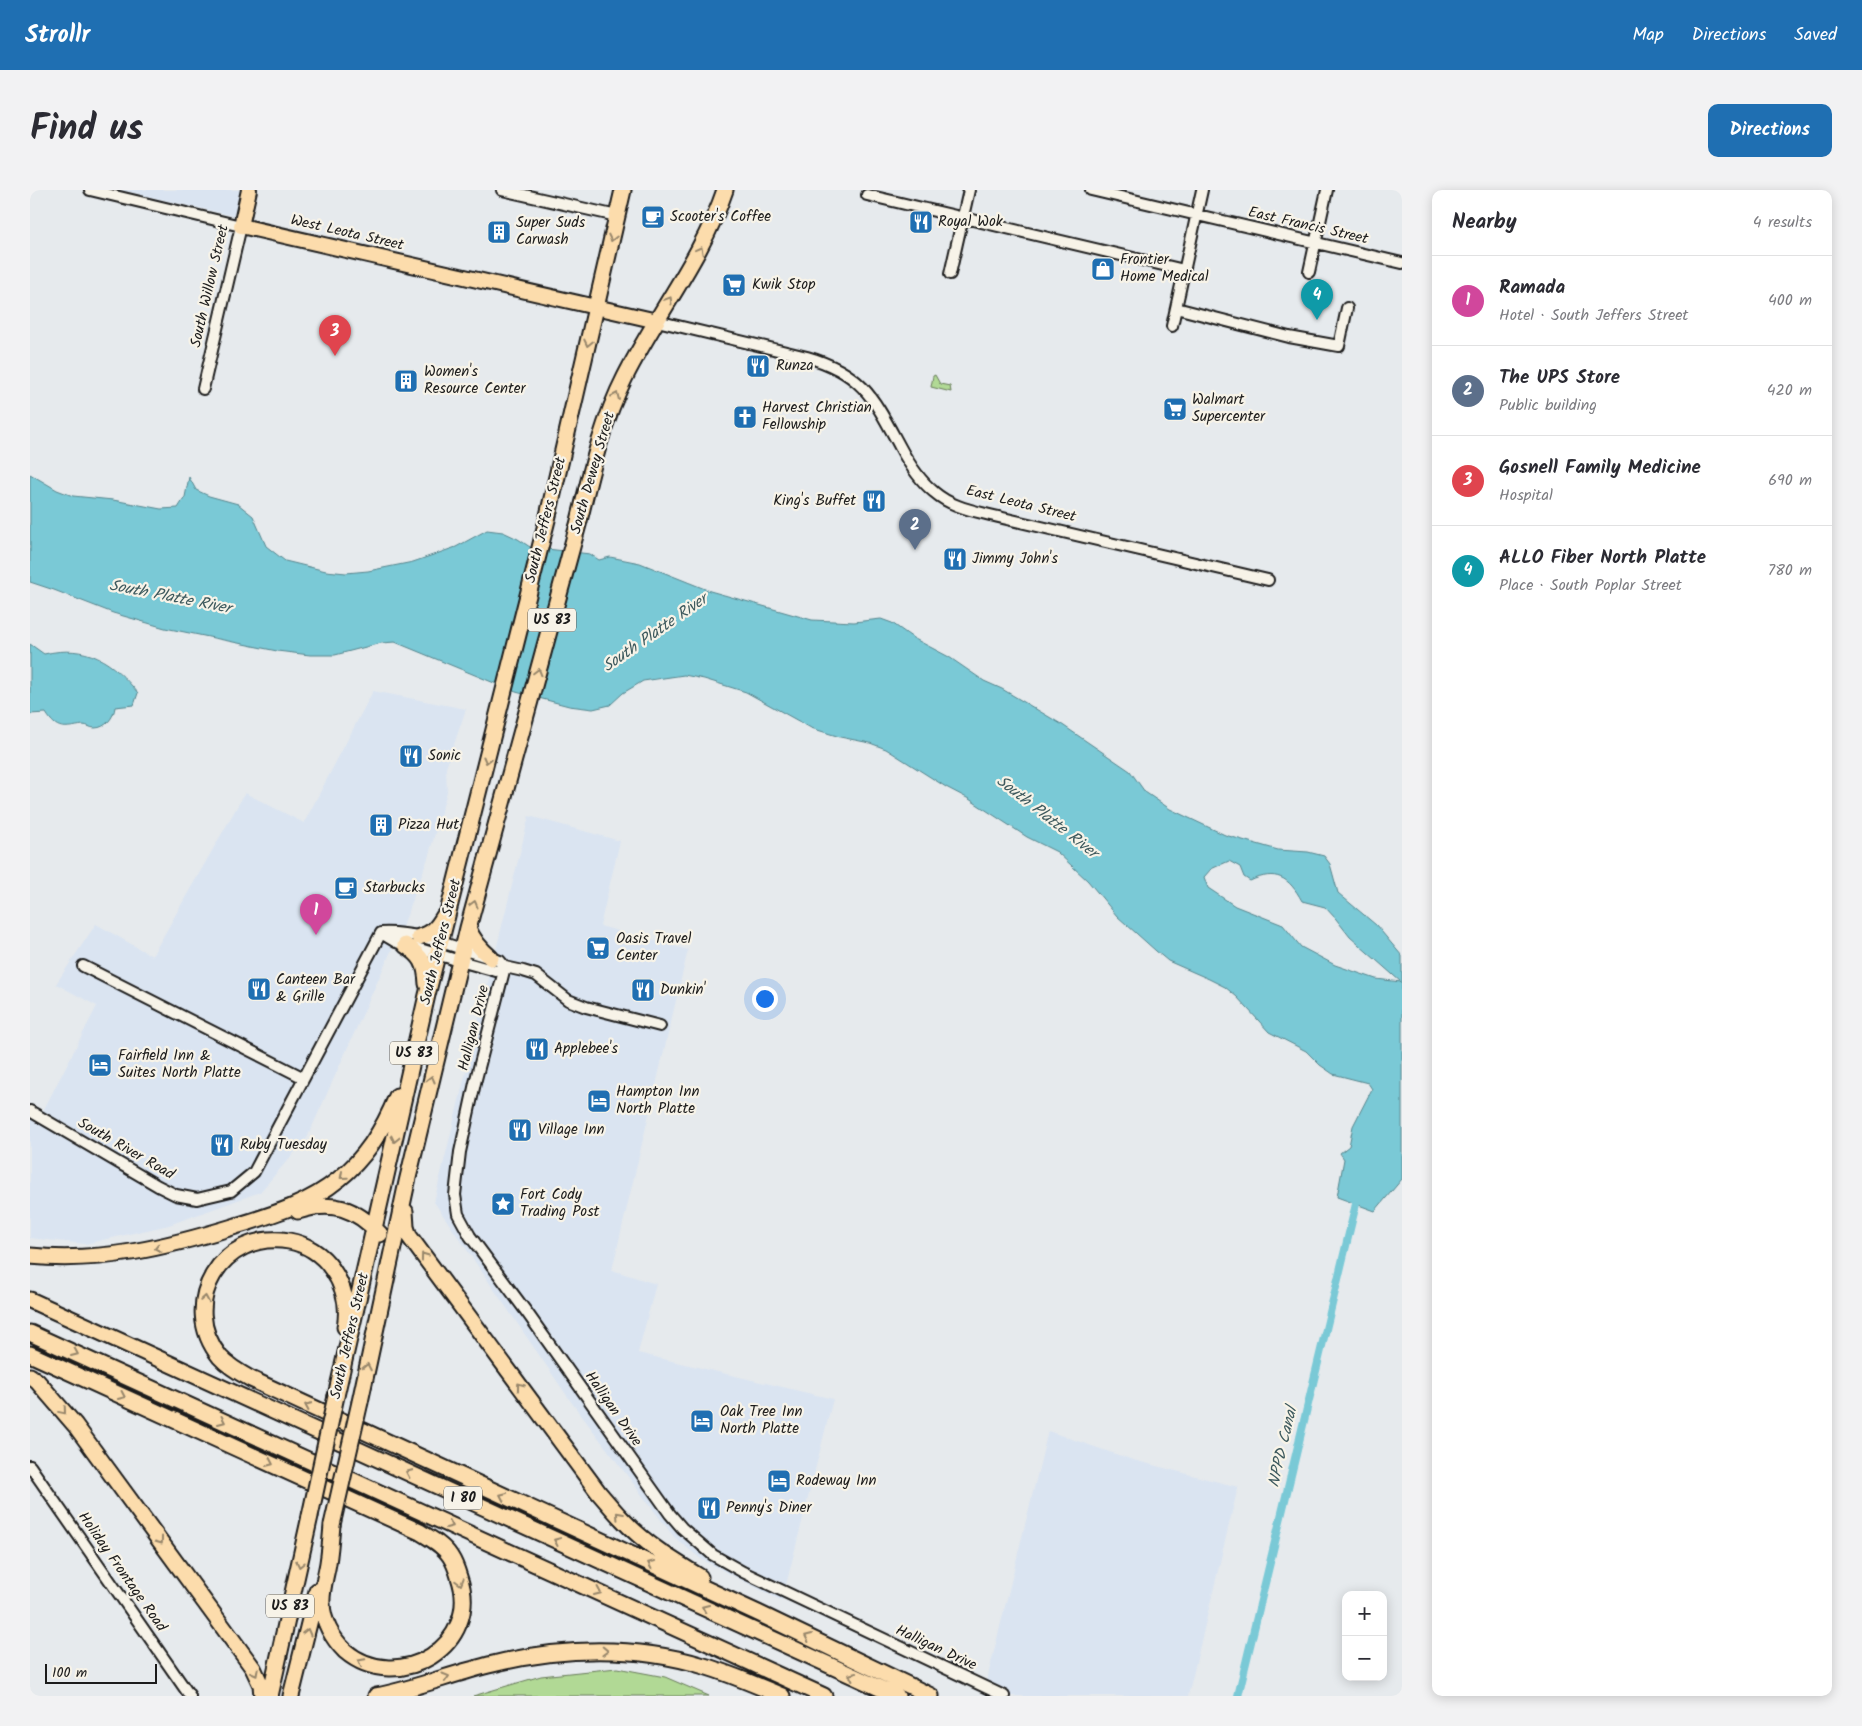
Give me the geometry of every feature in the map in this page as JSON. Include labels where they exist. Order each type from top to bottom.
[{"type":"highway","name":"South Jeffers Street","points":[[270,1696],[427,995],[547,520],[622,190]]},
{"type":"highway","name":"South Dewey Street","points":[[525,719],[594,459],[608,416],[632,363],[698,254],[726,190]]},
{"type":"highway","name":"South Jeffers Street","points":[[291,1696],[360,1402],[407,1182],[461,956],[525,719]]},
{"type":"highway","points":[[418,937],[438,928],[451,902]]},
{"type":"highway","points":[[468,928],[474,942],[491,958]]},
{"type":"highway","points":[[405,945],[422,959],[427,976],[427,995]]},
{"type":"highway","points":[[205,1236],[293,1207],[326,1190],[353,1168],[379,1135],[391,1112],[412,1060]]},
{"type":"highway","points":[[407,1182],[405,1221],[409,1236],[599,1493],[623,1520],[669,1558],[758,1613]]},
{"type":"highway","points":[[30,1256],[66,1258],[113,1255],[158,1249],[305,1209],[337,1206],[350,1211],[374,1228],[380,1234],[384,1243],[374,1306],[374,1331]]},
{"type":"highway","points":[[336,1396],[346,1322],[346,1302],[342,1288],[329,1264],[315,1251],[294,1242],[283,1240],[255,1242],[234,1251],[211,1277],[204,1300],[203,1312],[213,1346],[221,1358],[234,1369],[270,1389],[758,1613],[930,1696]]},
{"type":"highway","name":"I 80","points":[[30,1300],[897,1696]]},
{"type":"highway","name":"I 80","points":[[30,1333],[824,1696]]},
{"type":"highway","points":[[30,1354],[420,1532],[439,1544],[450,1555],[463,1594],[462,1612],[458,1626],[444,1649],[425,1663],[412,1668],[387,1670],[373,1668],[362,1663],[351,1657],[339,1644],[325,1619],[322,1604],[332,1525]]},
{"type":"highway","points":[[30,1376],[37,1381],[75,1425],[247,1660],[261,1686],[262,1696]]},
{"type":"highway","points":[[287,1696],[282,1687],[282,1676],[293,1597]]},
{"type":"highway","points":[[379,1696],[494,1664],[531,1656],[602,1650],[648,1654],[702,1665],[782,1696]]},
{"type":"main road","name":"South Willow Street","points":[[240,226],[249,190]]},
{"type":"main road","name":"West Leota Street","points":[[240,226],[596,307]]},
{"type":"main road","name":"East Leota Street","points":[[596,307],[657,321]]},
{"type":"street","name":"West Leota Street","points":[[90,190],[240,226]]},
{"type":"street","points":[[505,190],[617,216]]},
{"type":"street","points":[[950,274],[969,190]]},
{"type":"street","name":"East Francis Street","points":[[1091,190],[1402,263]]},
{"type":"street","points":[[1172,326],[1202,190]]},
{"type":"street","points":[[1310,272],[1327,190]]},
{"type":"street","points":[[867,195],[1184,270]]},
{"type":"street","name":"South Willow Street","points":[[203,389],[240,226]]},
{"type":"street","points":[[1176,308],[1289,337],[1339,346],[1347,308]]},
{"type":"street","name":"East Leota Street","points":[[657,321],[821,360],[841,370],[868,392],[917,476],[934,493],[952,504],[990,515],[1268,580]]},
{"type":"street","points":[[83,966],[304,1078],[381,932]]},
{"type":"street","name":"Halligan Drive","points":[[381,932],[399,932],[418,937],[496,971],[505,967]]},
{"type":"street","name":"Halligan Drive","points":[[381,932],[396,942],[405,945],[440,948]]},
{"type":"street","name":"Halligan Drive","points":[[461,956],[491,958],[500,961],[505,967]]},
{"type":"street","points":[[505,967],[536,975],[568,1000],[586,1007],[660,1026]]},
{"type":"street","name":"Halligan Drive","points":[[505,967],[475,1083],[456,1179],[455,1195],[458,1214],[470,1236],[528,1314],[645,1482],[676,1521],[697,1542],[713,1555],[764,1583],[1004,1696]]},
{"type":"street","name":"South River Road","points":[[30,1111],[158,1186],[176,1194],[197,1199],[231,1191],[254,1172],[304,1078]]},
{"type":"street","name":"Holiday Frontage Road","points":[[30,1466],[190,1696]]},
{"type":"shaded area","points":[[120,190],[240,190],[234,216]]},
{"type":"shaded area","points":[[373,691],[466,709],[446,768],[447,792],[428,858],[406,918],[307,1138],[260,1192],[169,1225],[85,1244],[30,1238],[30,1106],[42,1113],[97,1006],[56,984],[96,924],[152,956],[245,793],[304,823]]},
{"type":"shaded area","points":[[529,816],[620,841],[600,926],[688,950],[612,1270],[656,1284],[638,1353],[833,1399],[782,1601],[701,1559],[674,1537],[572,1403],[434,1202]]},
{"type":"shaded area","points":[[1048,1431],[1133,1460],[1238,1487],[1188,1696],[983,1696]]},
{"type":"green space","points":[[935,375],[940,384],[950,386],[951,392],[931,387],[933,376]]},
{"type":"green space","points":[[617,1668],[665,1677],[709,1696],[473,1696],[541,1676]]},
{"type":"water","name":"South Platte River","points":[[30,474],[57,490],[73,496],[113,500],[161,509],[178,508],[185,497],[189,477],[196,490],[209,496],[238,504],[253,516],[266,546],[285,561],[326,571],[346,573],[368,571],[413,562],[456,547],[487,530],[503,532],[530,547],[590,554],[599,560],[610,557],[640,563],[710,591],[812,620],[854,622],[881,619],[892,623],[913,638],[949,657],[984,681],[1002,689],[1061,724],[1130,771],[1145,792],[1170,809],[1225,835],[1278,850],[1308,852],[1324,856],[1330,864],[1338,893],[1376,925],[1402,956],[1402,1179],[1375,1211],[1337,1197],[1344,1159],[1340,1153],[1349,1146],[1353,1126],[1372,1089],[1368,1083],[1333,1074],[1320,1065],[1306,1051],[1269,1032],[1237,997],[1225,987],[1168,961],[1156,951],[1117,916],[1088,881],[1057,852],[1027,837],[969,799],[946,787],[886,749],[811,728],[746,692],[684,675],[643,681],[623,693],[610,705],[593,709],[569,706],[516,692],[395,642],[381,643],[335,655],[310,655],[277,651],[165,628],[113,613],[30,582]],"holes":[[[1229,861],[1240,867],[1244,877],[1250,881],[1267,876],[1281,878],[1292,886],[1302,901],[1325,907],[1350,937],[1401,982],[1376,979],[1335,965],[1301,947],[1283,925],[1235,906],[1208,888],[1204,877],[1211,869]]]},
{"type":"water","points":[[30,644],[44,654],[73,651],[97,658],[108,664],[138,693],[134,705],[115,707],[109,721],[99,728],[83,725],[62,727],[54,723],[46,713],[30,714]]},
{"type":"waterway","name":"NPPD Canal","points":[[1238,1696],[1356,1204]]},
{"type":"place","name":"Scooter's Coffee","points":[[653,217]]},
{"type":"place","name":"Royal Wok","points":[[921,222]]},
{"type":"place","name":"Super Suds Carwash","points":[[499,232]]},
{"type":"place","name":"Frontier Home Medical","points":[[1103,269]]},
{"type":"place","name":"Kwik Stop","points":[[734,285]]},
{"type":"place","name":"ALLO Fiber North Platte","points":[[1317,320]]},
{"type":"place","name":"Gosnell Family Medicine","points":[[335,356]]},
{"type":"place","name":"Runza","points":[[758,366]]},
{"type":"place","name":"Women's Resource Center","points":[[406,381]]},
{"type":"place","name":"Walmart Supercenter","points":[[1175,409]]},
{"type":"place","name":"Harvest Christian Fellowship","points":[[745,417]]},
{"type":"place","name":"King's Buffet","points":[[874,501]]},
{"type":"place","name":"The UPS Store","points":[[915,550]]},
{"type":"place","name":"Jimmy John's","points":[[955,559]]},
{"type":"place","name":"Sonic","points":[[411,756]]},
{"type":"place","name":"Pizza Hut","points":[[381,825]]},
{"type":"place","name":"Starbucks","points":[[346,888]]},
{"type":"place","name":"Ramada","points":[[316,935]]},
{"type":"place","name":"Oasis Travel Center","points":[[598,948]]},
{"type":"place","name":"Canteen Bar & Grille","points":[[259,989]]},
{"type":"place","name":"Dunkin'","points":[[643,990]]},
{"type":"place","name":"Applebee's","points":[[537,1049]]},
{"type":"place","name":"Fairfield Inn & Suites North Platte","points":[[100,1065]]},
{"type":"place","name":"Hampton Inn North Platte","points":[[599,1101]]},
{"type":"place","name":"Village Inn","points":[[520,1130]]},
{"type":"place","name":"Ruby Tuesday","points":[[222,1145]]},
{"type":"place","name":"Fort Cody Trading Post","points":[[503,1204]]},
{"type":"place","name":"Oak Tree Inn North Platte","points":[[702,1421]]},
{"type":"place","name":"Rodeway Inn","points":[[779,1481]]},
{"type":"place","name":"Penny's Diner","points":[[709,1508]]}]
